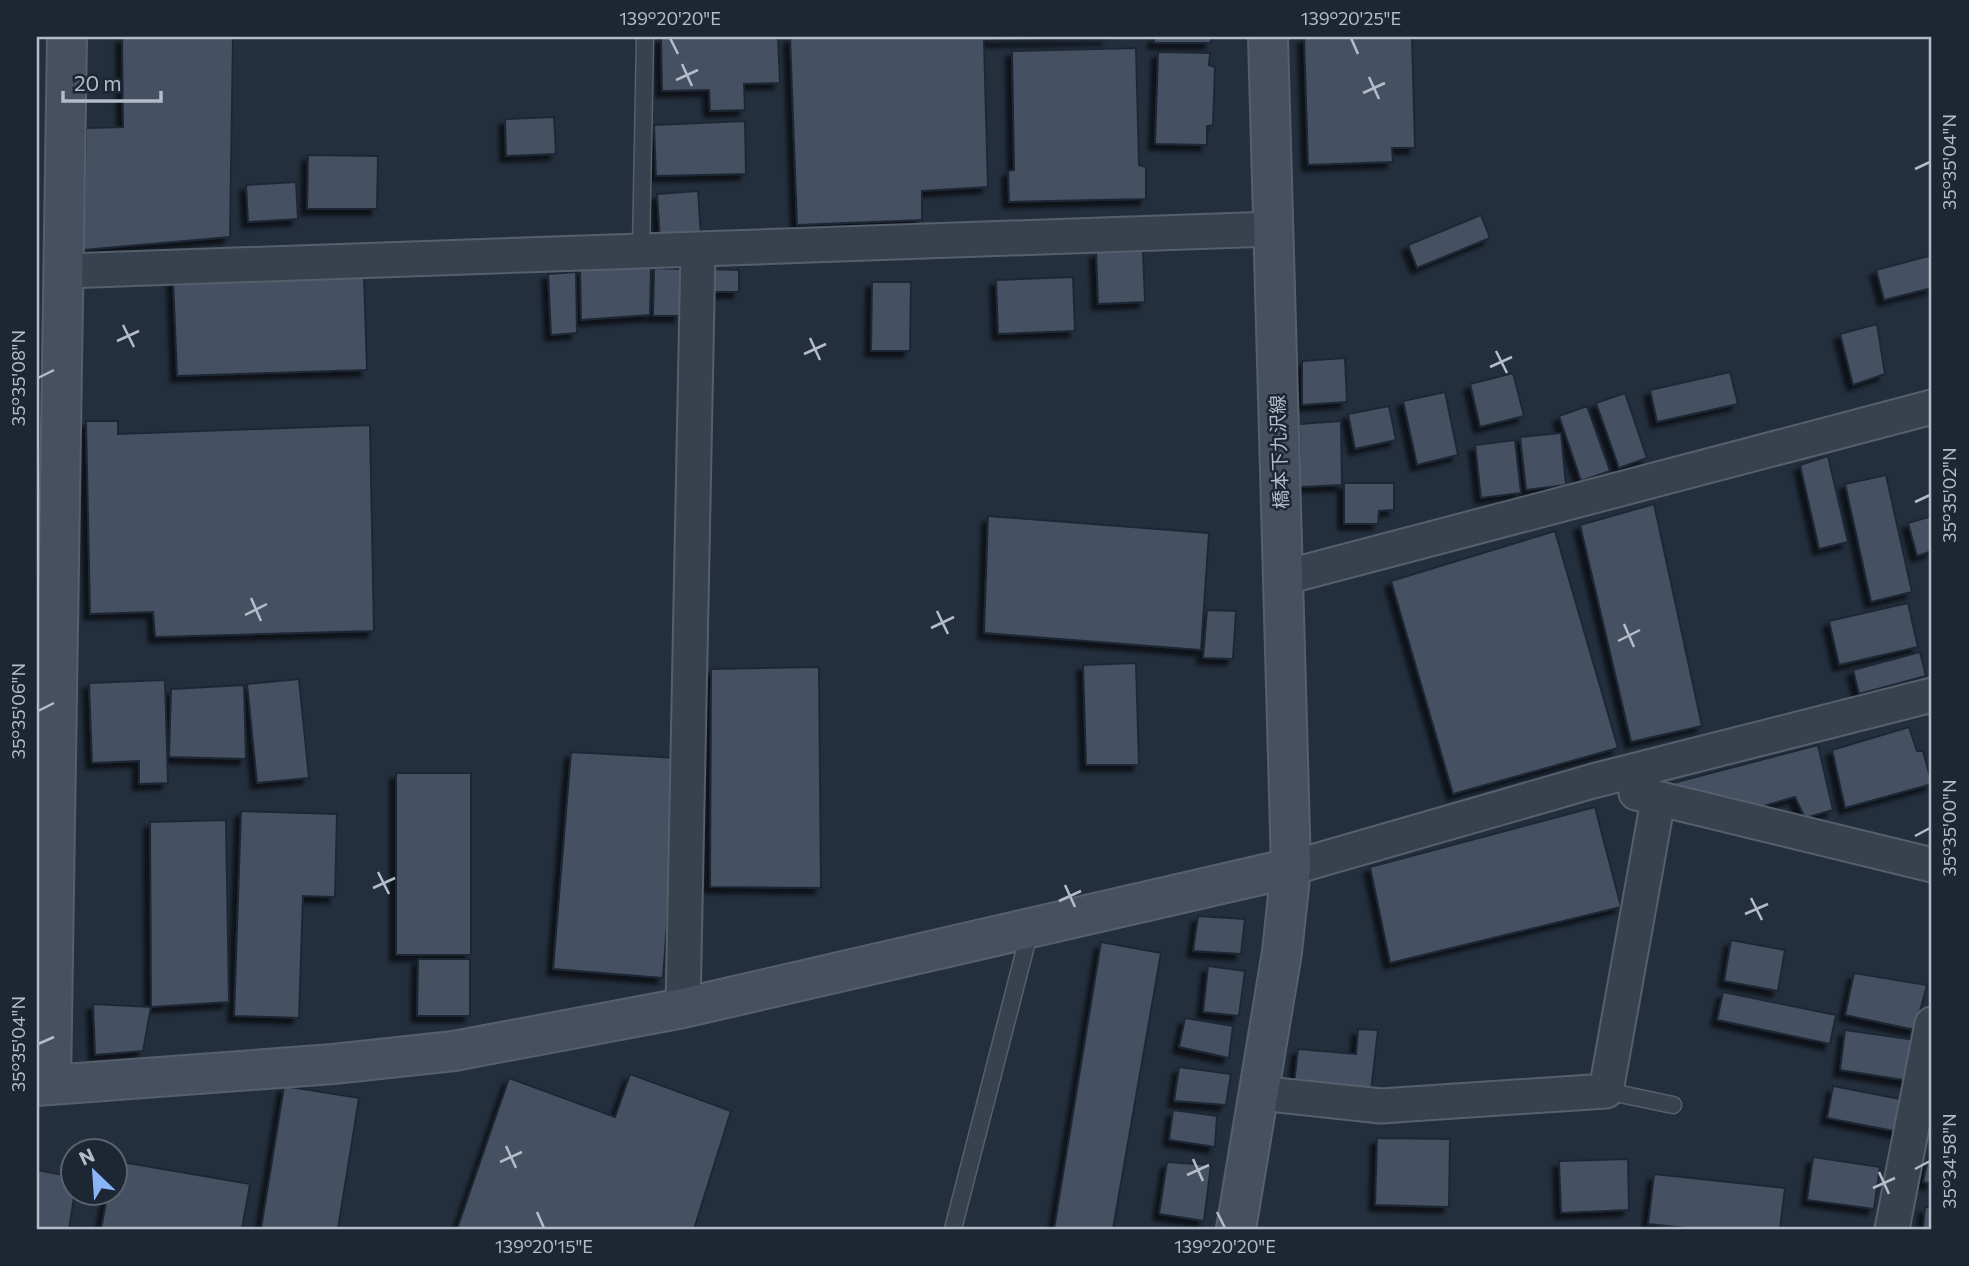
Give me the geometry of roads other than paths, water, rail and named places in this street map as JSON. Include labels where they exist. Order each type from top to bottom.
[{"type":"street","points":[[67,37],[64,271],[49,458],[44,1086],[333,1065],[454,1051],[683,1008],[1290,868],[1593,781],[1932,695]]},
{"type":"street","name":"橋本下九沢線","points":[[1236,1229],[1282,952],[1290,868],[1268,37]]},
{"type":"street","points":[[64,271],[1273,229]]},
{"type":"street","points":[[683,1008],[698,249]]},
{"type":"street","points":[[1282,578],[1932,407]]},
{"type":"street","points":[[1593,781],[1658,800],[1932,865]]},
{"type":"street","points":[[1258,1093],[1381,1106],[1605,1091],[1658,800]]},
{"type":"street","points":[[1892,1229],[1932,1024]]},
{"type":"lane","points":[[641,250],[645,37]]},
{"type":"lane","points":[[953,1229],[1031,927]]},
{"type":"lane","points":[[1605,1091],[1673,1105]]}]
